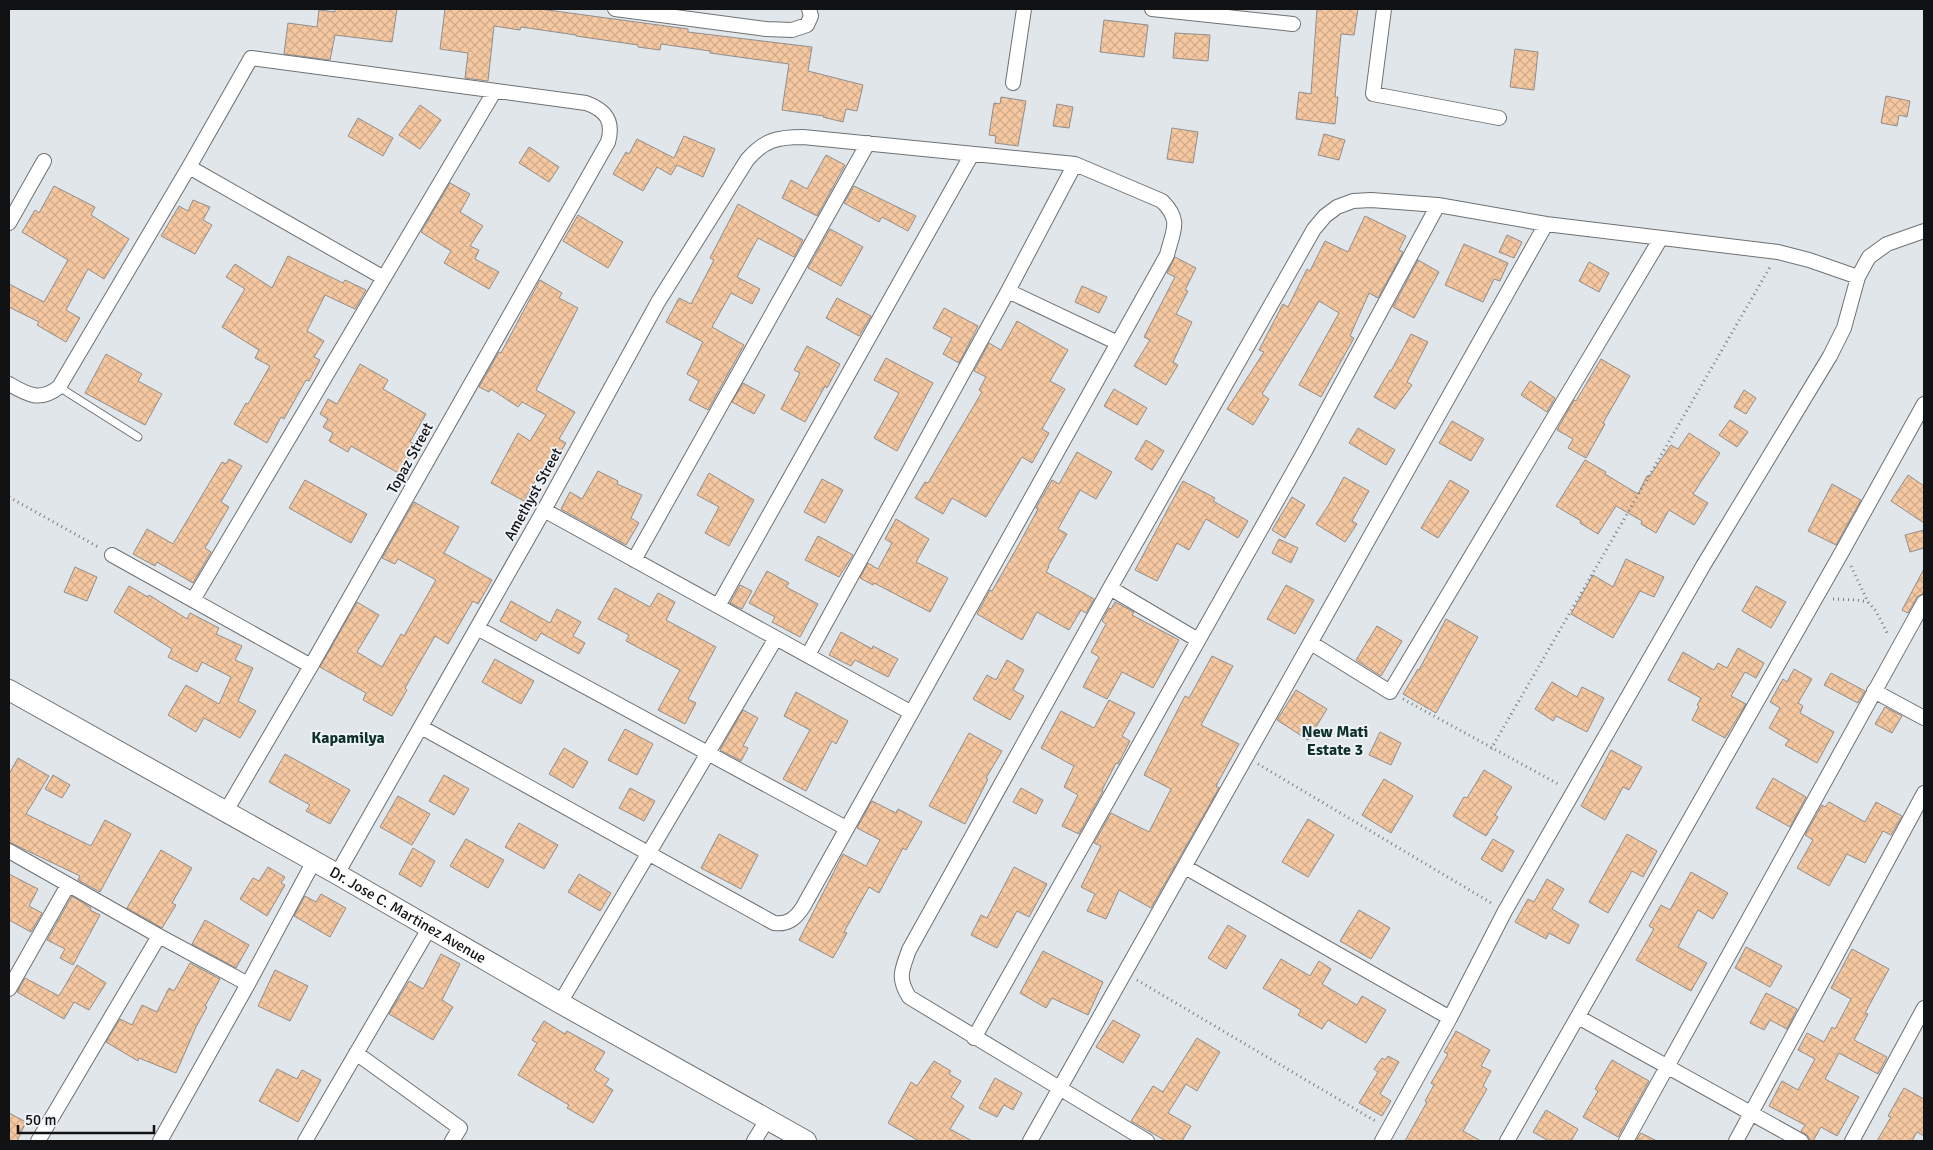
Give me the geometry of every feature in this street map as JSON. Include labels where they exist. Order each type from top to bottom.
[{"type":"street","points":[[615,9],[766,29],[792,30],[807,25],[810,16],[809,9]]},
{"type":"street","points":[[684,9],[695,19]]},
{"type":"street","points":[[1013,83],[1024,9]]},
{"type":"street","points":[[1152,9],[1292,24]]},
{"type":"street","points":[[1384,9],[1373,94],[1499,118]]},
{"type":"street","points":[[9,384],[34,396],[44,396],[59,387],[251,58],[494,92],[193,600]]},
{"type":"street","name":"Topaz Street","points":[[226,811],[311,666],[608,142],[610,125],[608,118],[595,106],[586,103],[494,92]]},
{"type":"street","name":"Amethyst Street","points":[[337,874],[544,510],[658,302],[747,160],[756,149],[770,141],[784,137],[803,136],[868,143]]},
{"type":"street","points":[[421,727],[774,923],[789,922],[797,916],[1166,255],[1176,222],[1172,210],[1162,200],[1075,164],[868,143],[634,560]]},
{"type":"street","points":[[718,606],[972,154]]},
{"type":"street","points":[[9,223],[44,161]]},
{"type":"street","points":[[808,656],[1008,291],[1075,164]]},
{"type":"street","points":[[189,167],[384,278]]},
{"type":"street","points":[[1147,1141],[909,997],[902,984],[902,969],[908,950],[1110,588],[1314,229],[1324,216],[1337,207],[1353,201],[1438,206],[1546,224],[1778,252],[1809,260],[1858,277]]},
{"type":"street","points":[[974,1038],[1305,451],[1438,206]]},
{"type":"street","points":[[1030,1141],[1546,224]]},
{"type":"street","points":[[1386,1135],[1450,1018],[1505,911],[1703,566],[1830,356],[1844,328],[1858,277],[1869,258],[1887,244],[1924,231]]},
{"type":"street","points":[[1310,644],[1390,692],[1661,238]]},
{"type":"street","points":[[1008,291],[1118,344]]},
{"type":"street","points":[[1507,1141],[1924,404]]},
{"type":"street","points":[[544,510],[910,712]]},
{"type":"street","points":[[112,555],[311,666]]},
{"type":"street","points":[[1110,588],[1198,640]]},
{"type":"street","points":[[1626,1141],[1924,602]]},
{"type":"street","points":[[477,628],[846,828]]},
{"type":"street","points":[[560,1003],[650,854],[776,638]]},
{"type":"street","name":"Dr. Jose C. Martinez Avenue","points":[[9,690],[226,811],[560,1003],[806,1141]]},
{"type":"street","points":[[1874,691],[1924,718]]},
{"type":"street","points":[[1736,1141],[1924,793]]},
{"type":"street","points":[[9,851],[248,984]]},
{"type":"street","points":[[160,1141],[314,861]]},
{"type":"street","points":[[1185,867],[1450,1018]]},
{"type":"street","points":[[9,989],[68,885]]},
{"type":"street","points":[[306,1141],[430,927]]},
{"type":"street","points":[[38,1141],[159,936]]},
{"type":"street","points":[[1852,1141],[1924,1008]]},
{"type":"street","points":[[1578,1017],[1801,1141]]},
{"type":"street","points":[[356,1053],[460,1128],[452,1141]]},
{"type":"street","points":[[754,1141],[767,1120]]},
{"type":"lane","points":[[59,387],[138,437]]},
{"type":"path","points":[[1491,748],[1778,252]]},
{"type":"path","points":[[9,497],[112,555]]},
{"type":"path","points":[[1843,550],[1868,602],[1884,622],[1890,640],[1892,658]]},
{"type":"path","points":[[1815,599],[1868,602]]},
{"type":"path","points":[[1390,692],[1574,792]]},
{"type":"path","points":[[1247,757],[1505,911]]},
{"type":"path","points":[[1126,973],[1386,1135]]},
{"type":"building","points":[[335,9],[397,9],[392,42],[335,35],[330,60],[284,54],[288,23],[317,27],[319,10],[335,12]]},
{"type":"building","points":[[445,9],[540,9],[688,29],[688,32],[812,47],[808,71],[863,85],[857,111],[846,109],[843,122],[824,116],[782,110],[789,64],[661,44],[660,50],[521,27],[520,30],[494,26],[488,81],[465,78],[468,53],[440,49]]},
{"type":"building","points":[[1317,9],[1358,9],[1354,35],[1341,34],[1335,97],[1338,97],[1335,124],[1296,119],[1299,92],[1311,94]]},
{"type":"building","points":[[1104,20],[1148,25],[1144,57],[1100,52]]},
{"type":"building","points":[[1175,33],[1210,35],[1208,61],[1173,58]]},
{"type":"building","points":[[1515,49],[1538,52],[1534,90],[1510,87]]},
{"type":"building","points":[[1886,96],[1910,101],[1907,117],[1899,115],[1897,126],[1881,123]]},
{"type":"building","points":[[1001,97],[1026,101],[1018,146],[995,143],[996,136],[989,135],[994,103],[1000,104]]},
{"type":"building","points":[[1057,104],[1073,107],[1069,128],[1053,126]]},
{"type":"building","points":[[420,105],[441,120],[420,149],[399,135]]},
{"type":"building","points":[[358,118],[393,138],[383,156],[348,136]]},
{"type":"building","points":[[1172,128],[1198,132],[1193,163],[1167,159]]},
{"type":"building","points":[[1324,134],[1345,140],[1339,160],[1318,155]]},
{"type":"building","points":[[684,136],[715,149],[703,177],[677,165],[671,175],[657,167],[643,191],[613,174],[626,152],[629,154],[637,139],[674,158]]},
{"type":"building","points":[[529,147],[559,167],[549,182],[519,163]]},
{"type":"building","points":[[826,155],[845,165],[817,216],[782,198],[791,180],[807,189]]},
{"type":"building","points":[[450,183],[470,194],[460,212],[483,226],[470,246],[479,250],[475,259],[499,272],[489,289],[444,263],[451,251],[421,232]]},
{"type":"building","points":[[54,186],[95,207],[91,215],[129,239],[104,279],[88,269],[66,310],[80,318],[66,342],[37,325],[39,322],[9,307],[9,284],[44,302],[68,260],[22,232],[35,210],[39,213]]},
{"type":"building","points":[[854,186],[916,216],[908,231],[882,217],[879,222],[844,203]]},
{"type":"building","points":[[193,200],[210,207],[203,220],[212,225],[195,254],[161,236],[179,206],[188,211]]},
{"type":"building","points":[[738,204],[803,240],[794,257],[758,238],[737,277],[760,289],[752,304],[731,293],[712,327],[744,345],[708,410],[689,400],[699,381],[687,374],[703,342],[666,322],[679,298],[691,304],[714,260],[710,258]]},
{"type":"building","points":[[578,215],[623,242],[608,268],[563,241]]},
{"type":"building","points":[[1365,216],[1406,236],[1399,250],[1403,252],[1378,298],[1369,293],[1350,336],[1354,338],[1321,397],[1299,385],[1339,313],[1319,301],[1262,394],[1269,399],[1253,425],[1227,409],[1264,352],[1259,350],[1283,304],[1288,307],[1307,269],[1310,271],[1325,241],[1348,252]]},
{"type":"building","points":[[830,229],[863,247],[841,286],[808,268]]},
{"type":"building","points":[[1507,235],[1522,242],[1514,258],[1499,252]]},
{"type":"building","points":[[1464,244],[1508,263],[1500,281],[1494,279],[1483,302],[1445,285]]},
{"type":"building","points":[[288,256],[343,283],[345,280],[366,290],[355,309],[325,295],[307,331],[324,341],[314,357],[320,360],[309,381],[306,380],[284,419],[281,417],[267,443],[234,424],[270,366],[255,358],[259,350],[222,327],[245,289],[226,277],[235,264],[272,288]]},
{"type":"building","points":[[1175,257],[1196,268],[1185,290],[1188,291],[1176,314],[1192,322],[1173,362],[1178,365],[1166,385],[1134,366],[1150,340],[1144,337],[1175,277],[1167,273]]},
{"type":"building","points":[[1418,260],[1439,272],[1414,318],[1393,307]]},
{"type":"building","points":[[1589,262],[1609,273],[1599,292],[1579,281]]},
{"type":"building","points":[[540,280],[562,293],[559,298],[578,308],[536,390],[575,412],[559,439],[566,443],[548,472],[542,469],[524,501],[491,483],[518,433],[530,441],[546,415],[522,402],[518,407],[491,389],[489,392],[479,387],[499,352],[501,353]]},
{"type":"building","points":[[1082,286],[1107,297],[1099,313],[1075,302]]},
{"type":"building","points":[[837,298],[871,316],[859,336],[826,318]]},
{"type":"building","points":[[944,308],[978,326],[959,363],[943,354],[952,338],[933,328]]},
{"type":"building","points":[[1017,321],[1068,350],[1050,381],[1065,389],[1042,429],[1049,433],[1032,463],[1022,457],[986,517],[952,498],[943,514],[915,498],[925,482],[928,483],[982,392],[979,390],[986,377],[974,371],[989,343],[1001,350]]},
{"type":"building","points":[[1411,334],[1428,342],[1407,382],[1412,385],[1395,409],[1374,397]]},
{"type":"building","points":[[807,346],[840,364],[805,422],[781,409],[800,373],[794,370]]},
{"type":"building","points":[[106,354],[142,374],[138,381],[162,394],[145,425],[85,393]]},
{"type":"building","points":[[886,358],[933,383],[897,451],[874,438],[899,393],[874,380]]},
{"type":"building","points":[[1601,359],[1630,376],[1603,423],[1605,424],[1586,458],[1568,448],[1573,439],[1557,430]]},
{"type":"building","points":[[360,364],[388,380],[383,389],[426,414],[410,442],[416,445],[400,474],[351,446],[348,452],[329,441],[333,433],[323,427],[328,419],[320,414],[328,399],[337,404]]},
{"type":"building","points":[[1530,381],[1555,398],[1547,412],[1521,395]]},
{"type":"building","points":[[743,383],[765,395],[754,414],[732,402]]},
{"type":"building","points":[[1114,389],[1147,408],[1137,425],[1104,406]]},
{"type":"building","points":[[1744,390],[1756,398],[1746,414],[1734,407]]},
{"type":"building","points":[[1730,420],[1748,432],[1737,447],[1719,435]]},
{"type":"building","points":[[1452,421],[1484,439],[1471,461],[1439,443]]},
{"type":"building","points":[[1358,428],[1395,450],[1386,465],[1349,443]]},
{"type":"building","points":[[1689,433],[1720,453],[1693,494],[1708,503],[1694,525],[1669,510],[1656,533],[1641,524],[1642,521],[1616,506],[1598,534],[1556,506],[1585,460],[1638,494],[1647,476],[1649,477],[1671,445],[1678,449]]},
{"type":"building","points":[[1146,440],[1164,451],[1152,470],[1135,459]]},
{"type":"building","points":[[1077,452],[1112,472],[1096,499],[1080,490],[1058,529],[1067,534],[1046,572],[1094,599],[1086,613],[1081,610],[1069,630],[1037,612],[1022,640],[977,614],[1018,546],[1052,480],[1059,484]]},
{"type":"building","points":[[229,459],[242,466],[221,502],[229,507],[205,548],[211,552],[193,583],[157,562],[155,566],[133,554],[147,529],[173,544],[222,462],[226,464]]},
{"type":"building","points":[[598,471],[618,481],[617,484],[642,495],[631,518],[639,523],[626,545],[561,509],[570,492],[582,499]]},
{"type":"building","points":[[709,473],[754,500],[729,546],[705,533],[719,507],[697,495]]},
{"type":"building","points":[[1908,475],[1924,486],[1924,523],[1891,501]]},
{"type":"building","points":[[1344,477],[1369,491],[1352,521],[1357,524],[1345,542],[1316,524]]},
{"type":"building","points":[[822,479],[843,490],[825,523],[804,512]]},
{"type":"building","points":[[305,480],[367,514],[351,543],[289,508]]},
{"type":"building","points":[[1450,480],[1469,491],[1438,538],[1421,528]]},
{"type":"building","points":[[1183,481],[1215,498],[1213,501],[1248,521],[1238,538],[1206,519],[1189,550],[1177,543],[1157,581],[1135,570]]},
{"type":"building","points":[[1832,484],[1861,500],[1836,545],[1808,531]]},
{"type":"building","points":[[1292,497],[1305,505],[1285,538],[1272,530]]},
{"type":"building","points":[[414,502],[459,527],[444,553],[492,580],[478,604],[473,601],[448,644],[435,636],[405,688],[407,690],[392,716],[363,700],[366,693],[320,667],[357,602],[379,615],[357,652],[382,667],[401,634],[404,636],[436,580],[398,559],[395,564],[382,558]]},
{"type":"building","points":[[896,519],[929,539],[916,562],[948,578],[930,612],[874,583],[873,585],[860,578],[868,563],[878,569],[892,543],[885,539]]},
{"type":"building","points":[[1924,530],[1924,548],[1910,552],[1905,535]]},
{"type":"building","points":[[818,536],[853,555],[839,577],[805,560]]},
{"type":"building","points":[[1279,539],[1298,548],[1291,563],[1272,553]]},
{"type":"building","points":[[1626,559],[1664,577],[1654,597],[1640,591],[1613,638],[1571,614],[1593,575],[1613,587]]},
{"type":"building","points":[[75,567],[97,577],[87,601],[64,592]]},
{"type":"building","points":[[1924,569],[1924,593],[1917,597],[1908,613],[1902,610]]},
{"type":"building","points":[[767,571],[789,583],[786,587],[818,604],[800,637],[772,622],[775,617],[749,603]]},
{"type":"building","points":[[740,585],[752,591],[742,609],[730,603]]},
{"type":"building","points":[[1286,585],[1314,600],[1295,634],[1267,619]]},
{"type":"building","points":[[129,586],[148,597],[149,595],[187,619],[190,613],[219,628],[216,634],[242,646],[235,660],[253,668],[238,701],[256,711],[240,738],[204,718],[196,732],[168,715],[186,685],[219,704],[231,677],[202,662],[197,672],[168,657],[172,649],[114,612]]},
{"type":"building","points":[[1756,586],[1786,602],[1771,628],[1742,611]]},
{"type":"building","points":[[615,588],[650,607],[658,593],[675,602],[666,620],[716,647],[688,699],[696,703],[685,724],[658,710],[680,670],[626,641],[629,635],[598,619]]},
{"type":"building","points":[[511,601],[550,623],[557,609],[581,622],[573,636],[585,643],[579,654],[541,633],[536,641],[500,621]]},
{"type":"building","points":[[1115,602],[1134,612],[1132,615],[1179,640],[1153,688],[1122,672],[1107,699],[1083,687],[1099,657],[1091,652],[1106,624],[1102,621],[1109,608],[1111,609]]},
{"type":"building","points":[[1446,619],[1478,637],[1436,713],[1403,694],[1419,670]]},
{"type":"building","points":[[1377,626],[1402,641],[1381,676],[1356,660]]},
{"type":"building","points":[[841,632],[872,649],[873,646],[898,659],[888,677],[855,660],[851,666],[829,655]]},
{"type":"building","points":[[1738,648],[1764,663],[1756,678],[1745,672],[1731,696],[1746,704],[1725,738],[1692,720],[1701,698],[1668,680],[1683,652],[1714,670],[1718,663],[1727,668]]},
{"type":"building","points":[[1212,656],[1233,666],[1201,725],[1239,744],[1216,786],[1219,788],[1151,908],[1119,890],[1106,919],[1087,911],[1095,894],[1081,887],[1101,846],[1094,843],[1111,813],[1149,832],[1171,789],[1144,775],[1185,696],[1189,698]]},
{"type":"building","points":[[495,659],[534,681],[521,704],[482,682]]},
{"type":"building","points":[[1007,660],[1024,670],[1013,690],[1024,696],[1010,720],[973,699],[987,675],[996,680]]},
{"type":"building","points":[[1794,669],[1812,679],[1798,703],[1803,706],[1800,713],[1834,732],[1817,763],[1785,745],[1789,740],[1769,728],[1780,708],[1770,702],[1783,679],[1787,682]]},
{"type":"building","points":[[1831,673],[1865,691],[1858,703],[1824,685]]},
{"type":"building","points":[[1552,682],[1577,697],[1582,687],[1604,698],[1587,732],[1556,716],[1553,721],[1535,709]]},
{"type":"building","points":[[1296,690],[1327,709],[1308,740],[1277,720]]},
{"type":"building","points":[[796,692],[848,721],[836,744],[832,741],[806,791],[783,779],[810,730],[784,716]]},
{"type":"building","points":[[1109,700],[1135,713],[1122,736],[1130,741],[1118,764],[1116,763],[1079,834],[1062,826],[1078,795],[1064,787],[1074,766],[1041,748],[1061,711],[1094,728]]},
{"type":"building","points":[[1885,707],[1902,716],[1892,733],[1875,724]]},
{"type":"building","points":[[743,710],[758,718],[743,746],[748,748],[741,761],[720,750]]},
{"type":"building","points":[[625,729],[653,744],[637,775],[608,760]]},
{"type":"building","points":[[1380,732],[1401,743],[1391,765],[1369,755]]},
{"type":"building","points":[[969,733],[1002,751],[986,778],[988,779],[965,824],[929,806]]},
{"type":"building","points":[[564,748],[588,762],[573,788],[549,774]]},
{"type":"building","points":[[1611,750],[1642,767],[1629,790],[1623,787],[1605,820],[1581,806]]},
{"type":"building","points":[[285,754],[350,790],[330,824],[306,811],[310,805],[269,782]]},
{"type":"building","points":[[18,758],[49,776],[26,814],[91,846],[105,820],[131,834],[100,892],[78,880],[80,876],[9,842],[9,774]]},
{"type":"building","points":[[1484,770],[1512,787],[1495,815],[1498,817],[1486,836],[1453,816],[1464,797],[1467,798]]},
{"type":"building","points":[[53,775],[70,785],[62,798],[45,789]]},
{"type":"building","points":[[444,775],[469,789],[454,815],[429,801]]},
{"type":"building","points":[[1773,778],[1806,797],[1790,827],[1756,808]]},
{"type":"building","points":[[1384,779],[1413,796],[1391,833],[1362,815]]},
{"type":"building","points":[[630,788],[655,801],[644,821],[619,808]]},
{"type":"building","points":[[1021,788],[1043,800],[1036,814],[1013,802]]},
{"type":"building","points":[[398,796],[430,814],[412,845],[380,827]]},
{"type":"building","points":[[872,801],[896,813],[898,809],[922,822],[906,850],[903,848],[879,893],[869,887],[844,932],[847,933],[833,958],[799,940],[843,854],[866,866],[880,840],[857,828]]},
{"type":"building","points":[[1829,802],[1865,822],[1876,802],[1902,816],[1891,835],[1883,831],[1865,863],[1847,854],[1829,886],[1797,868],[1813,840],[1805,835],[1822,805],[1825,807]]},
{"type":"building","points":[[1308,819],[1334,835],[1308,877],[1282,862]]},
{"type":"building","points":[[519,823],[558,845],[544,869],[505,847]]},
{"type":"building","points":[[719,834],[758,855],[741,889],[701,868]]},
{"type":"building","points":[[1627,834],[1657,851],[1643,877],[1632,871],[1608,913],[1589,902]]},
{"type":"building","points":[[466,839],[504,860],[488,888],[450,866]]},
{"type":"building","points":[[1493,839],[1514,851],[1502,872],[1481,859]]},
{"type":"building","points":[[413,848],[435,861],[421,887],[399,874]]},
{"type":"building","points":[[161,850],[192,868],[172,903],[176,905],[162,928],[127,908]]},
{"type":"building","points":[[268,867],[285,877],[281,883],[285,885],[267,916],[240,899],[253,878],[259,881]]},
{"type":"building","points":[[1014,867],[1047,884],[1029,917],[1017,911],[997,948],[971,935],[981,915],[987,918]]},
{"type":"building","points":[[1691,872],[1728,893],[1713,919],[1698,910],[1678,947],[1707,963],[1691,991],[1636,960],[1654,929],[1649,926],[1661,905],[1670,910]]},
{"type":"building","points":[[9,874],[38,889],[29,906],[42,913],[31,932],[9,920]]},
{"type":"building","points":[[579,874],[611,893],[600,911],[568,892]]},
{"type":"building","points":[[1547,879],[1564,889],[1552,909],[1579,925],[1569,944],[1549,933],[1546,939],[1515,922],[1528,899],[1534,902]]},
{"type":"building","points":[[321,894],[346,908],[330,937],[294,916],[305,896],[316,902]]},
{"type":"building","points":[[72,896],[100,915],[73,965],[60,958],[65,949],[47,940]]},
{"type":"building","points":[[1359,910],[1390,928],[1371,959],[1340,941]]},
{"type":"building","points":[[205,920],[249,945],[236,968],[192,944]]},
{"type":"building","points":[[1228,925],[1246,936],[1226,969],[1208,958]]},
{"type":"building","points":[[1746,947],[1782,966],[1770,987],[1735,968]]},
{"type":"building","points":[[1852,949],[1889,969],[1865,1013],[1868,1014],[1854,1040],[1887,1057],[1878,1074],[1839,1053],[1825,1079],[1859,1097],[1837,1136],[1821,1127],[1813,1141],[1810,1141],[1808,1136],[1801,1131],[1805,1125],[1769,1106],[1782,1081],[1798,1090],[1815,1059],[1798,1050],[1807,1033],[1824,1042],[1832,1027],[1835,1029],[1851,999],[1831,988]]},
{"type":"building","points":[[1043,951],[1103,982],[1088,1015],[1052,998],[1046,1008],[1020,993]]},
{"type":"building","points":[[441,954],[460,964],[442,1000],[453,1007],[433,1040],[389,1014],[409,981],[423,989]]},
{"type":"building","points":[[1281,959],[1310,976],[1319,961],[1331,969],[1322,984],[1357,1005],[1362,996],[1386,1010],[1366,1043],[1328,1020],[1322,1029],[1298,1015],[1301,1010],[1263,988]]},
{"type":"building","points":[[190,963],[220,979],[205,1006],[207,1007],[176,1073],[139,1058],[138,1061],[106,1042],[120,1019],[132,1025],[142,1005],[157,1012],[169,988],[174,991]]},
{"type":"building","points":[[77,965],[106,983],[89,1010],[74,1002],[64,1019],[17,992],[25,978],[59,996]]},
{"type":"building","points":[[275,970],[308,986],[290,1021],[258,1006]]},
{"type":"building","points":[[1766,993],[1797,1009],[1787,1029],[1770,1020],[1764,1030],[1750,1023]]},
{"type":"building","points":[[1113,1020],[1140,1035],[1123,1063],[1096,1047]]},
{"type":"building","points":[[544,1021],[565,1034],[567,1031],[605,1052],[594,1070],[609,1079],[605,1085],[613,1090],[593,1123],[567,1108],[569,1105],[518,1075],[537,1043],[532,1040]]},
{"type":"building","points":[[1456,1031],[1490,1050],[1481,1066],[1491,1071],[1483,1086],[1487,1089],[1463,1131],[1481,1141],[1405,1141],[1427,1102],[1425,1101],[1434,1085],[1431,1083],[1448,1054],[1444,1052]]},
{"type":"building","points":[[1197,1038],[1220,1052],[1197,1091],[1186,1084],[1168,1113],[1191,1126],[1182,1141],[1166,1141],[1131,1121],[1153,1086],[1163,1092]]},
{"type":"building","points":[[1388,1056],[1399,1062],[1380,1094],[1391,1101],[1382,1116],[1359,1103],[1378,1072],[1374,1069],[1382,1058],[1385,1060]]},
{"type":"building","points":[[1612,1060],[1649,1081],[1618,1137],[1583,1117],[1598,1091],[1595,1089]]},
{"type":"building","points":[[934,1061],[951,1071],[949,1074],[961,1081],[951,1097],[964,1106],[950,1129],[972,1141],[919,1141],[888,1123],[911,1082],[917,1086]]},
{"type":"building","points":[[277,1069],[297,1079],[302,1070],[321,1080],[298,1122],[259,1101]]},
{"type":"building","points":[[995,1078],[1022,1093],[1013,1110],[1004,1105],[997,1117],[979,1108]]},
{"type":"building","points":[[1904,1088],[1924,1099],[1924,1136],[1917,1132],[1912,1141],[1877,1141],[1891,1117],[1888,1116]]},
{"type":"building","points":[[1546,1110],[1578,1129],[1571,1141],[1549,1141],[1533,1132]]},
{"type":"building","points":[[9,1113],[26,1122],[17,1141],[9,1141]]},
{"type":"building","points":[[1641,1133],[1657,1141],[1636,1141]]},
{"type":"district","name":"Kapamilya","points":[[348,737]]},
{"type":"district","name":"New Mati Estate 3","points":[[1335,740]]}]
